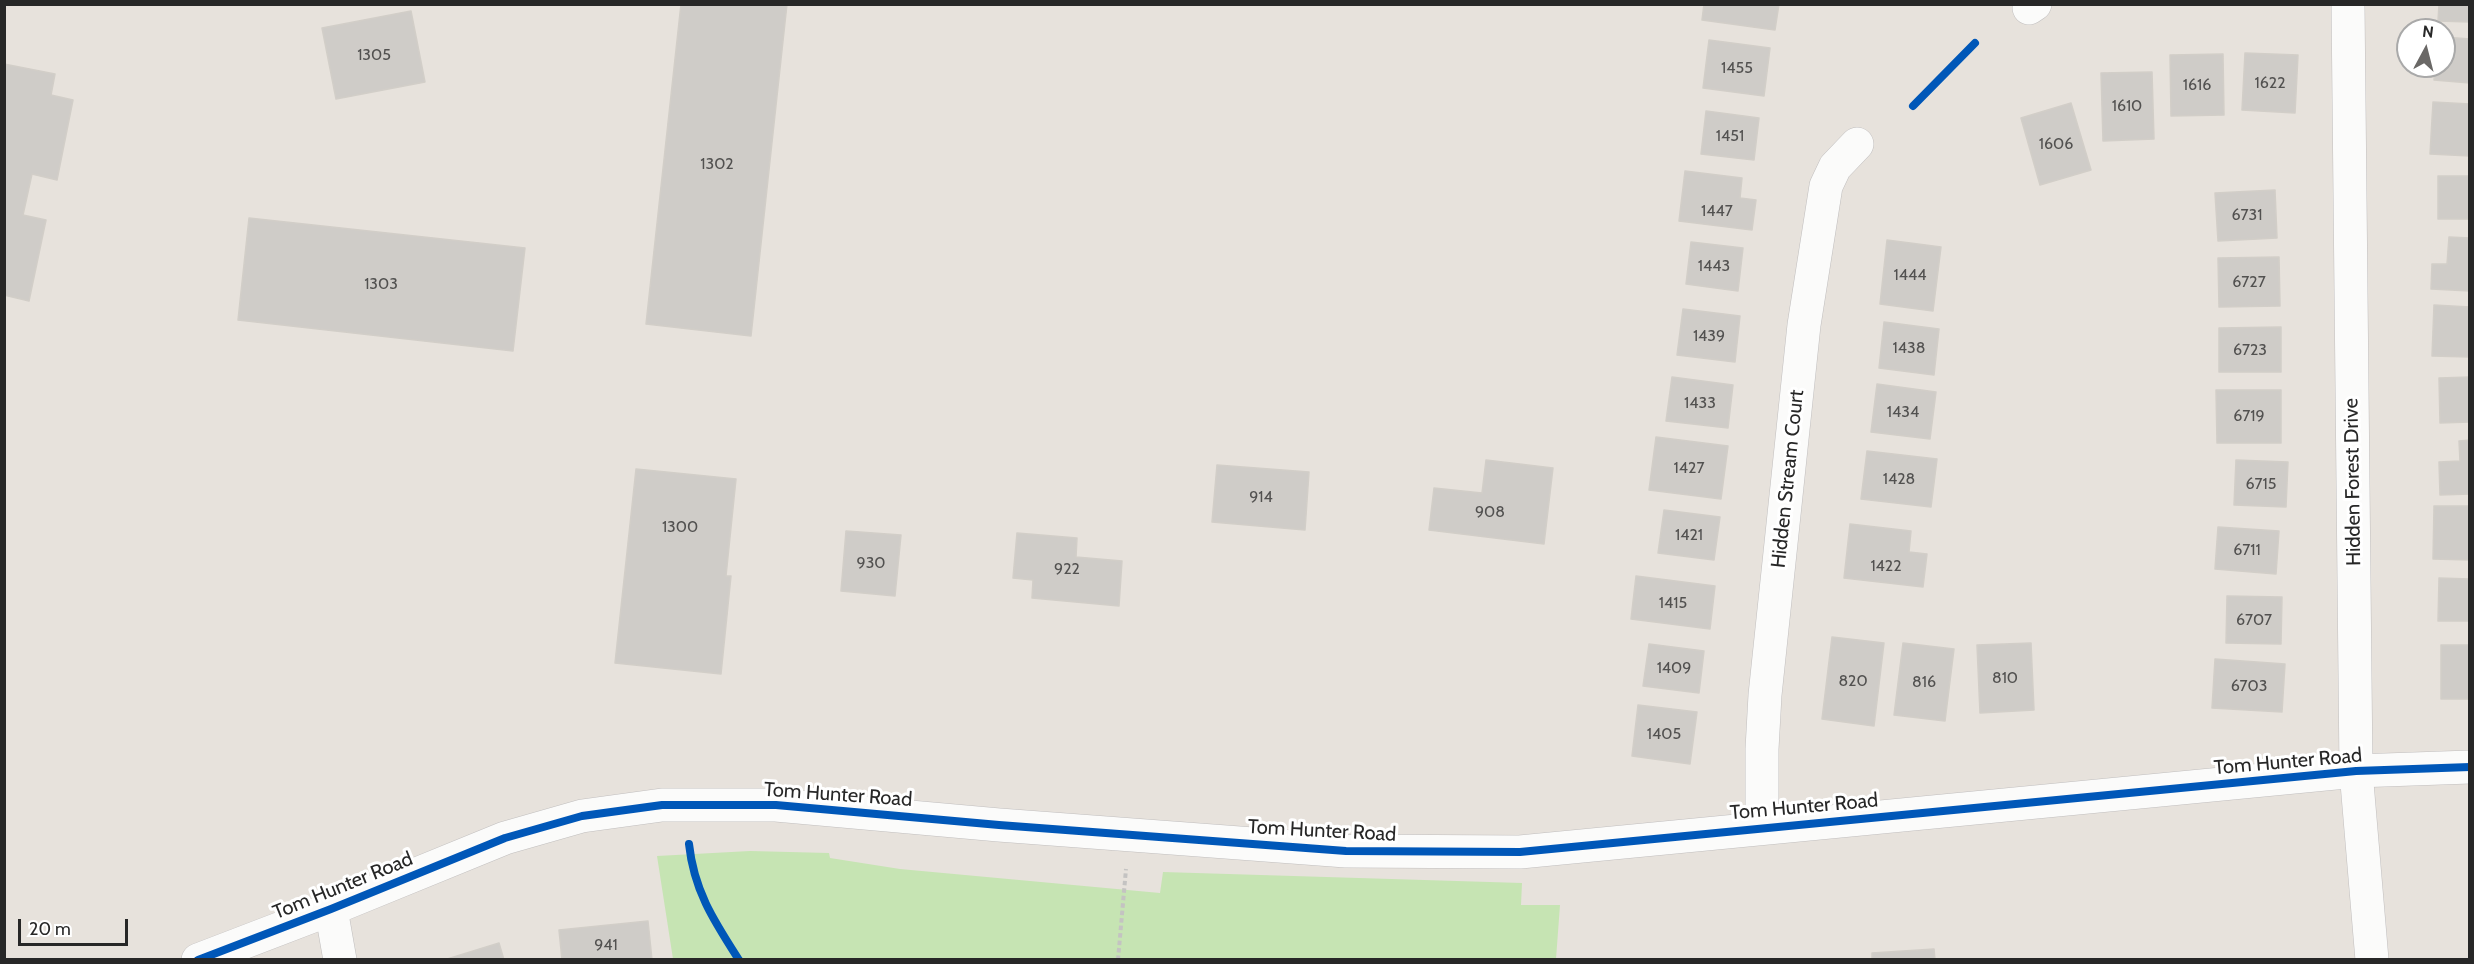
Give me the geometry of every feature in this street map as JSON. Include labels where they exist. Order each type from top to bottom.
[{"type":"street","name":"Hidden Forest Drive","points":[[2348,4],[2356,771],[2372,960]]},
{"type":"street","name":"Hidden Stream Court","points":[[1762,827],[1765,695],[1804,326],[1826,186],[1835,167],[1857,144]]},
{"type":"street","name":"Tom Hunter Road","points":[[198,960],[332,909],[505,838],[582,816],[662,805],[776,805],[1346,851],[1520,852],[2356,771],[2469,767]]},
{"type":"street","points":[[332,909],[340,960]]},
{"type":"path","points":[[1118,960],[1129,835]]},
{"type":"green space","points":[[750,851],[829,853],[830,858],[900,869],[1160,893],[1163,872],[1522,883],[1521,905],[1560,905],[1556,959],[673,959],[657,856]]},
{"type":"building","points":[[681,4],[787,4],[751,336],[646,324]]},
{"type":"building","points":[[1704,4],[1779,4],[1775,30],[1702,20]]},
{"type":"building","points":[[2439,4],[2470,4],[2470,22],[2456,22],[2456,18],[2438,18]]},
{"type":"building","points":[[411,11],[425,82],[336,99],[322,28]]},
{"type":"building","points":[[2456,38],[2470,39],[2470,83],[2434,80],[2434,78],[2456,78]]},
{"type":"building","points":[[1709,40],[1770,48],[1764,96],[1703,88]]},
{"type":"building","points":[[2245,53],[2298,55],[2295,113],[2242,110]]},
{"type":"building","points":[[2223,54],[2224,115],[2171,116],[2170,55]]},
{"type":"building","points":[[4,64],[55,74],[51,95],[73,100],[57,180],[32,174],[23,215],[46,220],[29,301],[4,295]]},
{"type":"building","points":[[2152,72],[2154,139],[2103,141],[2101,73]]},
{"type":"building","points":[[2433,102],[2470,104],[2470,156],[2430,154]]},
{"type":"building","points":[[2071,103],[2091,170],[2040,185],[2021,118]]},
{"type":"building","points":[[1706,111],[1759,118],[1754,160],[1701,154]]},
{"type":"building","points":[[1685,171],[1742,178],[1740,198],[1756,200],[1752,230],[1679,221]]},
{"type":"building","points":[[2438,176],[2470,176],[2470,219],[2438,219]]},
{"type":"building","points":[[2275,190],[2277,238],[2218,241],[2215,193]]},
{"type":"building","points":[[249,218],[525,248],[513,351],[238,320]]},
{"type":"building","points":[[2449,237],[2470,238],[2470,291],[2431,289],[2432,264],[2447,264]]},
{"type":"building","points":[[1887,240],[1941,247],[1933,311],[1880,304]]},
{"type":"building","points":[[1691,242],[1743,248],[1738,291],[1686,284]]},
{"type":"building","points":[[2279,257],[2280,306],[2219,307],[2218,258]]},
{"type":"building","points":[[2434,305],[2470,307],[2470,357],[2432,356]]},
{"type":"building","points":[[1683,309],[1740,316],[1735,362],[1677,355]]},
{"type":"building","points":[[1884,322],[1939,329],[1934,375],[1879,368]]},
{"type":"building","points":[[2281,327],[2281,372],[2219,372],[2219,328]]},
{"type":"building","points":[[1672,377],[1733,385],[1728,428],[1666,421]]},
{"type":"building","points":[[2470,377],[2470,422],[2440,423],[2439,378]]},
{"type":"building","points":[[1877,384],[1936,392],[1930,439],[1871,432]]},
{"type":"building","points":[[2216,390],[2281,390],[2281,443],[2217,443]]},
{"type":"building","points":[[1656,437],[1728,446],[1721,499],[1649,490]]},
{"type":"building","points":[[2470,440],[2470,494],[2440,495],[2439,462],[2460,461],[2459,441]]},
{"type":"building","points":[[1867,451],[1937,459],[1931,507],[1861,499]]},
{"type":"building","points":[[1486,460],[1553,468],[1544,544],[1429,530],[1434,488],[1482,493]]},
{"type":"building","points":[[2236,460],[2288,462],[2286,507],[2234,505]]},
{"type":"building","points":[[1217,465],[1309,472],[1305,530],[1212,522]]},
{"type":"building","points":[[636,469],[736,479],[726,576],[731,576],[721,674],[615,663]]},
{"type":"building","points":[[2434,506],[2470,506],[2470,560],[2433,559]]},
{"type":"building","points":[[1664,510],[1720,517],[1714,560],[1658,553]]},
{"type":"building","points":[[1850,524],[1911,531],[1909,552],[1927,554],[1923,587],[1844,578]]},
{"type":"building","points":[[2218,527],[2279,531],[2276,574],[2215,569]]},
{"type":"building","points":[[846,531],[901,535],[895,596],[841,591]]},
{"type":"building","points":[[1017,533],[1077,538],[1076,557],[1122,561],[1119,606],[1032,598],[1033,580],[1013,578]]},
{"type":"building","points":[[1636,576],[1715,586],[1710,629],[1631,619]]},
{"type":"building","points":[[2439,578],[2470,579],[2470,621],[2438,621]]},
{"type":"building","points":[[2227,596],[2282,597],[2281,644],[2226,643]]},
{"type":"building","points":[[1832,637],[1884,643],[1874,726],[1822,719]]},
{"type":"building","points":[[1903,643],[1954,649],[1945,721],[1894,715]]},
{"type":"building","points":[[2031,643],[2034,710],[1980,713],[1977,645]]},
{"type":"building","points":[[1649,644],[1704,651],[1699,693],[1643,686]]},
{"type":"building","points":[[2441,645],[2470,645],[2470,699],[2441,699]]},
{"type":"building","points":[[2215,659],[2285,664],[2282,712],[2212,708]]},
{"type":"building","points":[[1638,705],[1697,712],[1690,764],[1632,756]]},
{"type":"building","points":[[648,921],[652,960],[562,960],[559,930]]},
{"type":"building","points":[[499,943],[504,960],[444,960]]},
{"type":"building","points":[[1934,949],[1935,960],[1872,960],[1872,953]]},
{"type":"cycle path","points":[[1913,106],[1975,43]]},
{"type":"cycle path","points":[[198,960],[505,838],[582,816],[662,805],[776,805],[999,825],[1346,851],[1520,852],[2356,771],[2470,767]]},
{"type":"cycle path","points":[[689,844],[695,876],[706,905],[739,960]]}]
